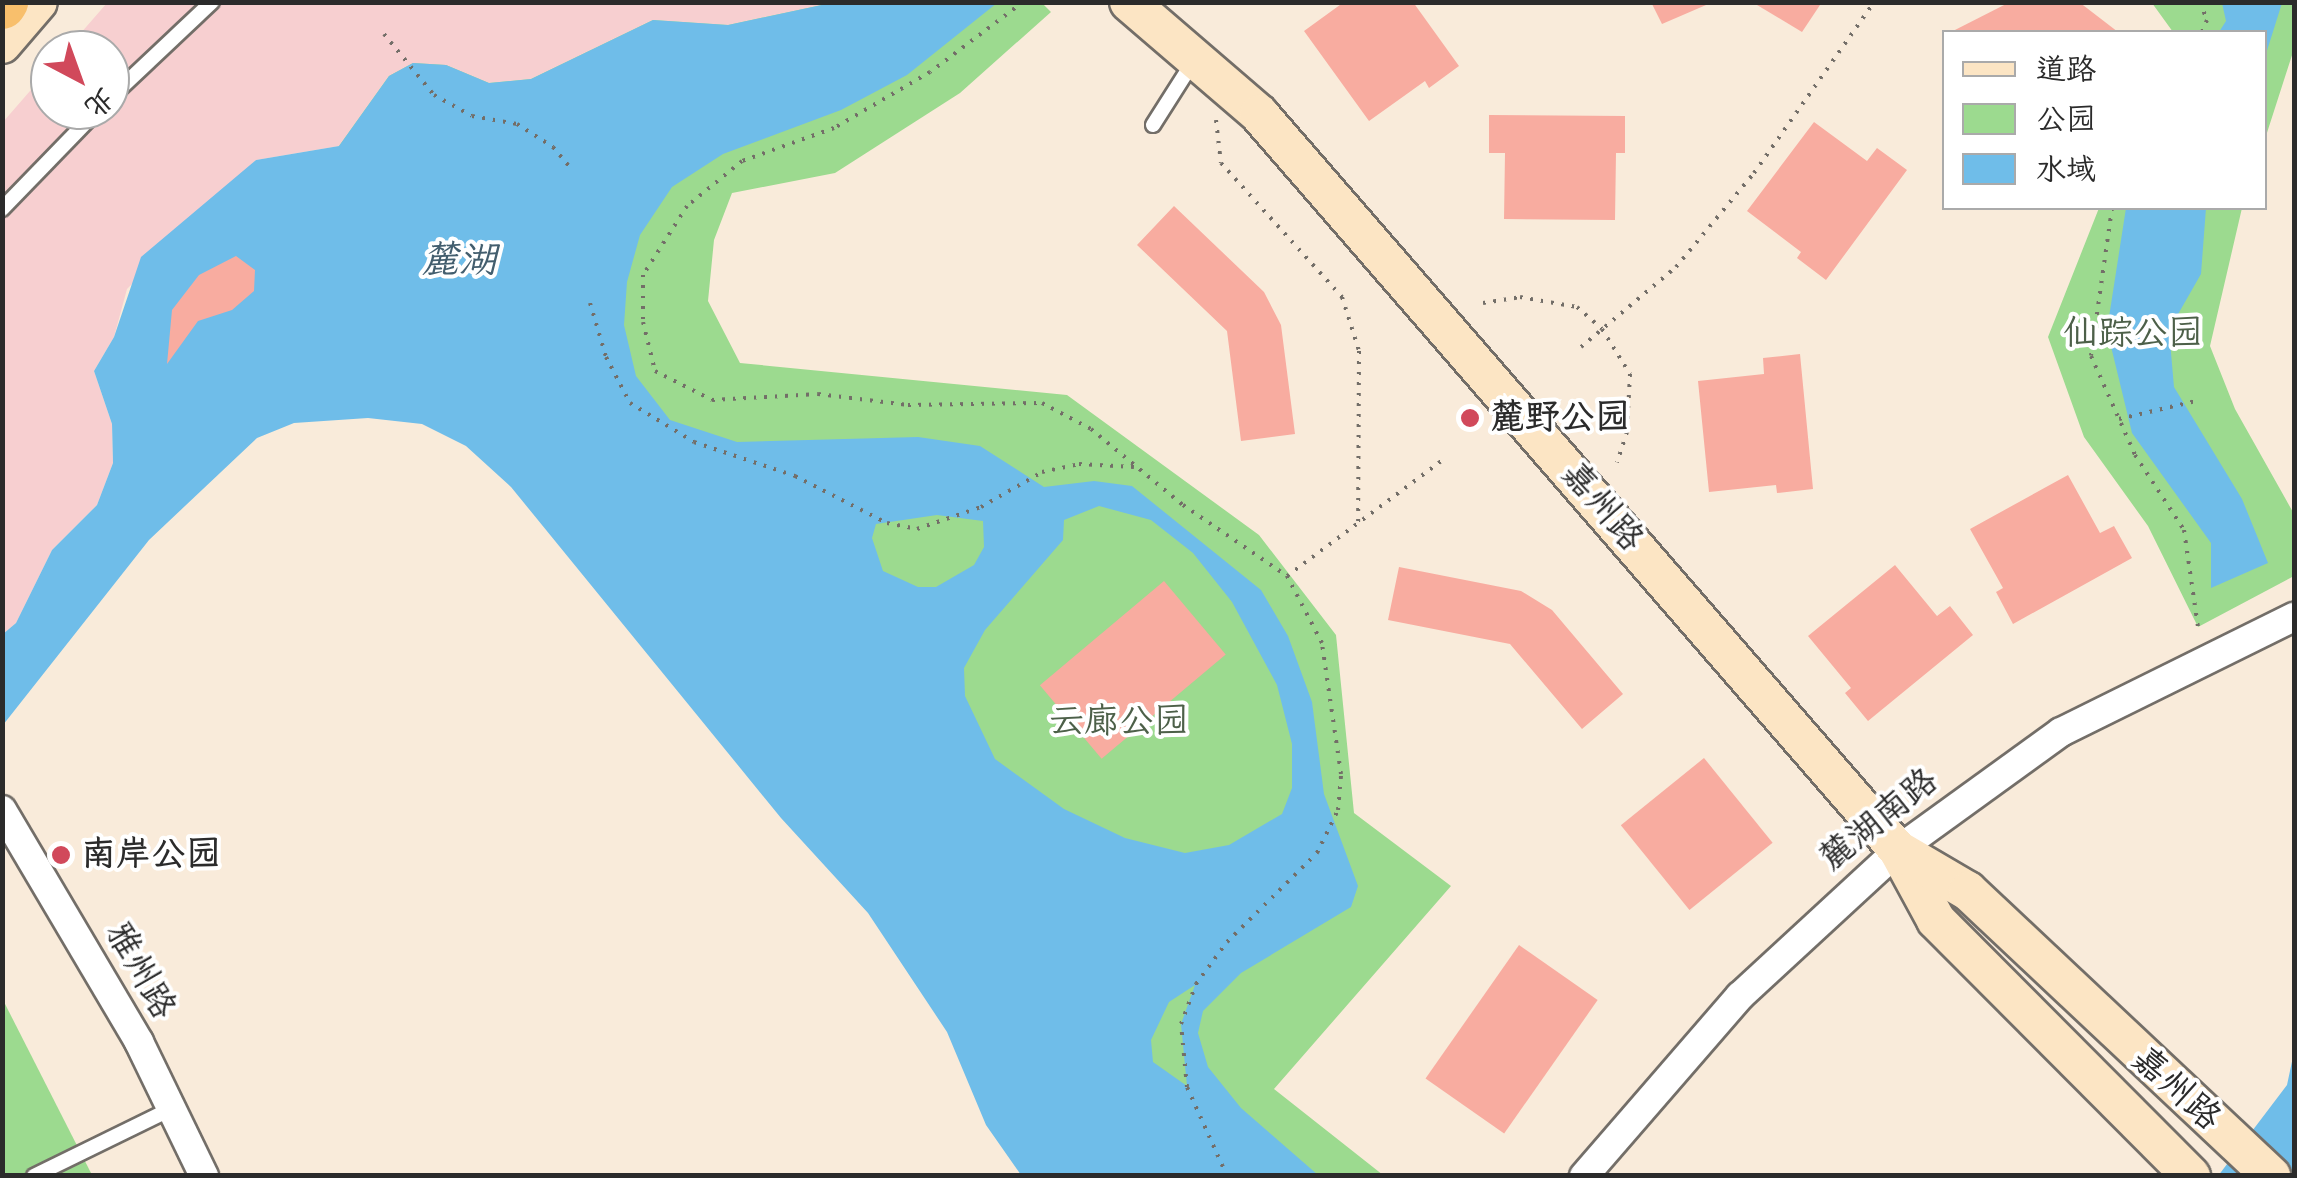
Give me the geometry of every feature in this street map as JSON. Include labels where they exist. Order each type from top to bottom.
[{"type":"street","points":[[2,44],[38,2]]},
{"type":"street","name":"嘉州路","points":[[1144,14],[1259,114],[1898,850],[1936,920],[2062,1052],[2190,1176]]},
{"type":"street","name":"麓湖南路","points":[[1584,1176],[1625,1121],[1740,996],[1898,850],[2061,732],[2186,666],[2294,617]]},
{"type":"street","name":"雅州路","points":[[8,819],[171,1109],[204,1176]]},
{"type":"street","name":"嘉州路","points":[[1898,850],[1968,892],[2096,1017],[2271,1176]]},
{"type":"lane","points":[[130,79],[212,2]]},
{"type":"lane","points":[[1153,125],[1196,57]]},
{"type":"lane","points":[[2,209],[79,130]]},
{"type":"lane","points":[[34,1176],[171,1109]]},
{"type":"path","points":[[1022,2],[930,72],[834,128],[742,160],[687,206],[643,275],[642,322],[655,370],[712,400],[818,394],[908,405],[1042,403],[1092,429],[1137,467],[1287,576],[1322,643],[1341,774],[1338,810],[1318,853],[1288,889],[1226,942],[1196,984],[1181,1024],[1188,1087],[1227,1176]]},
{"type":"path","points":[[1581,347],[1676,267],[1754,173],[1874,2]]},
{"type":"path","points":[[2200,2],[2207,20],[2203,30]]},
{"type":"path","points":[[384,34],[434,94],[472,116],[517,124],[552,147],[573,171]]},
{"type":"path","points":[[1216,120],[1221,162],[1342,297],[1359,351],[1358,524]]},
{"type":"path","points":[[2112,210],[2091,356],[2119,419],[2184,530],[2198,626]]},
{"type":"path","points":[[1482,303],[1520,297],[1577,307],[1602,329],[1630,374],[1628,432],[1617,462]]},
{"type":"path","points":[[590,303],[606,356],[630,403],[694,442],[794,476],[887,523],[917,529],[981,507],[1042,472],[1078,464],[1137,467]]},
{"type":"path","points":[[2119,419],[2196,402]]},
{"type":"path","points":[[1287,576],[1444,459]]},
{"type":"path","points":[[2058,1176],[2114,1176]]},
{"type":"shaded area","points":[[107,3],[831,3],[728,25],[653,20],[531,79],[489,83],[446,66],[389,76],[339,146],[256,160],[127,289],[114,337],[94,371],[112,424],[113,463],[97,505],[52,550],[16,623],[3,634],[3,122],[30,91],[30,130],[130,130],[130,30],[83,30]]},
{"type":"green space","name":"麓湖","points":[[1041,2],[1051,12],[960,93],[835,173],[732,193],[714,240],[708,301],[740,363],[1067,395],[1259,535],[1336,635],[1354,813],[1451,886],[1274,1089],[1383,1175],[1158,1175],[339,146],[389,76],[413,63],[446,65],[489,83],[531,79],[653,20],[728,25],[831,3]]},
{"type":"green space","points":[[2152,3],[2294,3],[2294,49],[2267,133],[2267,30],[2172,30]]},
{"type":"green space","name":"仙踪公园","points":[[2098,210],[2242,210],[2210,346],[2235,409],[2294,514],[2294,576],[2198,627],[2148,526],[2084,437],[2048,337]]},
{"type":"green space","points":[[3,1000],[92,1175],[3,1175]]},
{"type":"water","name":"麓湖","points":[[831,3],[997,3],[907,75],[841,110],[723,154],[672,187],[640,235],[627,282],[624,325],[636,376],[670,420],[737,442],[918,437],[980,446],[1044,487],[1094,481],[1132,486],[1261,590],[1288,636],[1312,702],[1324,794],[1358,886],[1351,907],[1241,973],[1203,1011],[1198,1033],[1208,1067],[1241,1108],[1318,1175],[1021,1175],[986,1125],[947,1032],[868,913],[781,818],[511,487],[466,446],[422,424],[368,418],[294,423],[257,438],[149,540],[3,725],[3,634],[16,623],[52,550],[97,505],[113,463],[112,424],[94,371],[114,337],[141,257],[256,160],[339,146],[389,76],[413,63],[446,65],[489,83],[531,79],[653,20],[728,25]],"holes":[[[1099,506],[1151,520],[1193,553],[1232,602],[1277,685],[1292,744],[1292,788],[1282,814],[1229,845],[1185,853],[1125,838],[1064,809],[995,759],[965,696],[964,668],[985,630],[1063,540],[1064,520]],[[937,515],[983,521],[984,547],[974,565],[936,587],[918,587],[883,571],[872,538],[876,524]],[[1195,985],[1181,1024],[1187,1086],[1153,1062],[1151,1040],[1169,1002]]]},
{"type":"water","points":[[2222,3],[2282,3],[2267,51],[2267,30],[2220,30],[2226,21]]},
{"type":"water","points":[[2126,210],[2206,210],[2201,274],[2169,330],[2174,387],[2242,499],[2268,563],[2211,588],[2211,543],[2132,433],[2107,330]]},
{"type":"water","points":[[2294,1052],[2294,1175],[2218,1176],[2287,1085]]},
{"type":"building","points":[[1344,2],[1413,2],[1459,66],[1429,88],[1425,81],[1369,121],[1304,31]]},
{"type":"building","points":[[1651,2],[1713,2],[1662,24]]},
{"type":"building","points":[[1752,2],[1822,2],[1802,32]]},
{"type":"building","points":[[2010,2],[2079,2],[2115,30],[1955,30]]},
{"type":"building","points":[[1489,115],[1625,116],[1625,153],[1616,153],[1615,220],[1504,219],[1505,153],[1489,153]]},
{"type":"building","points":[[1814,122],[1867,161],[1877,148],[1907,170],[1826,280],[1797,258],[1801,252],[1747,211]]},
{"type":"building","points":[[1174,206],[1264,292],[1281,325],[1295,434],[1241,441],[1227,331],[1137,245]]},
{"type":"building","points":[[236,256],[255,270],[254,291],[232,310],[198,321],[167,364],[172,310],[199,275]]},
{"type":"building","points":[[1800,354],[1813,489],[1777,493],[1776,485],[1709,492],[1698,381],[1764,374],[1763,358]]},
{"type":"building","points":[[2068,475],[2100,533],[2114,526],[2132,558],[2013,624],[1996,592],[2003,588],[1970,529]]},
{"type":"building","points":[[1895,565],[1937,616],[1950,606],[1973,635],[1868,721],[1845,693],[1851,688],[1808,636]]},
{"type":"building","points":[[1399,567],[1521,591],[1552,610],[1623,694],[1582,729],[1510,644],[1388,620]]},
{"type":"building","points":[[1164,581],[1226,655],[1102,759],[1040,685]]},
{"type":"building","points":[[1704,758],[1773,843],[1689,910],[1621,825]]},
{"type":"building","points":[[1519,945],[1598,1000],[1504,1134],[1426,1079]]},
{"type":"place","name":"麓野公园","points":[[1470,418]]},
{"type":"place","name":"南岸公园","points":[[61,855]]},
{"type":"park label","name":"云廊公园","points":[[1119,722]]}]
